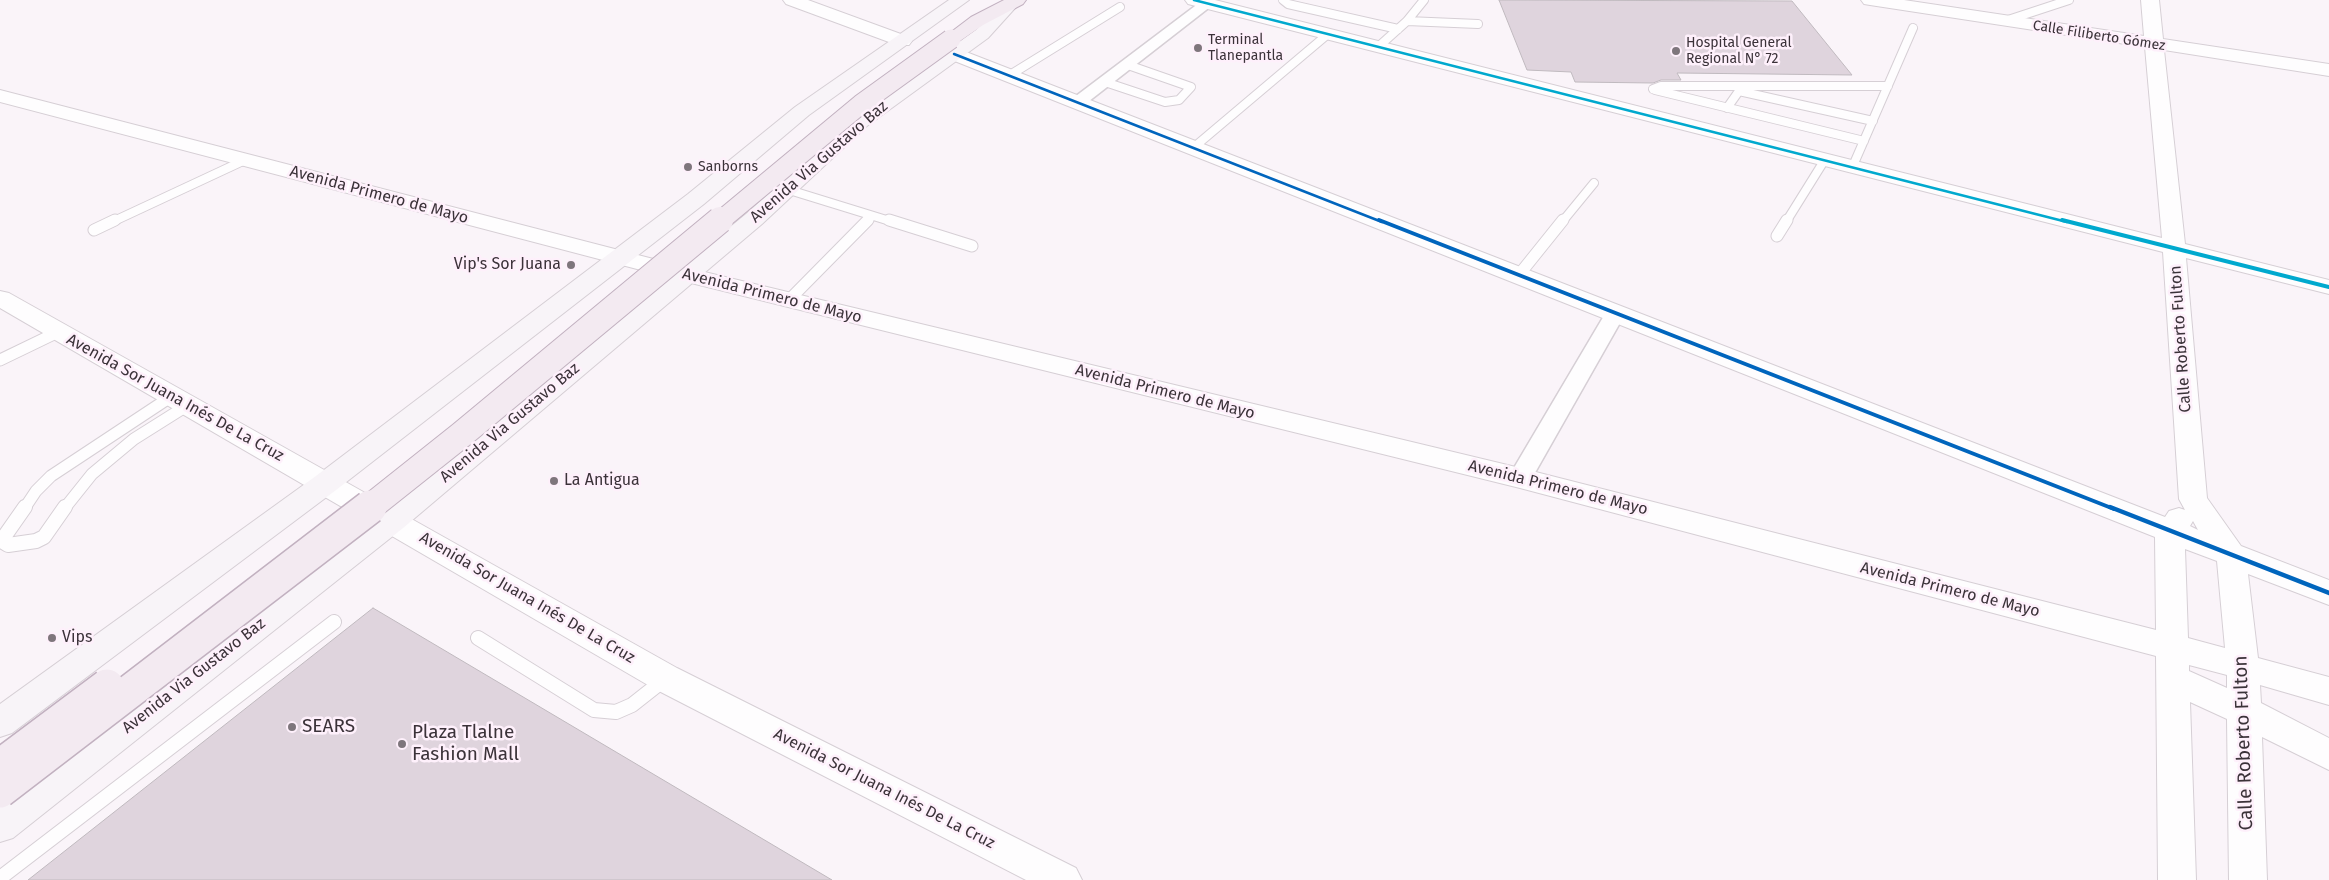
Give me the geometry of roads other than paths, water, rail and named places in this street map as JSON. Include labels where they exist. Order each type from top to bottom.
[{"type":"main road","points":[[0,723],[326,483],[621,258],[696,200],[802,111],[903,42],[960,0]]},
{"type":"main road","name":"Avenida Via Gustavo Baz","points":[[0,826],[393,520],[687,275],[754,218],[946,43],[982,0]]},
{"type":"main road","name":"Avenida Via Gustavo Baz","points":[[0,766],[281,556],[438,434],[775,158],[946,43],[982,34],[1013,3]]},
{"type":"main road","name":"Avenida Via Gustavo Baz","points":[[0,791],[306,558],[461,435],[861,104],[946,43]]},
{"type":"main road","points":[[696,200],[693,206],[706,216],[718,219],[754,218]]},
{"type":"street","points":[[792,0],[903,42]]},
{"type":"street","name":"Calle Filiberto Gómez","points":[[1870,0],[2155,45],[2329,70]]},
{"type":"street","name":"Calle Roberto Fulton","points":[[2150,0],[2174,248],[2193,499],[2231,555],[2243,666],[2248,880]]},
{"type":"street","points":[[1078,102],[1128,65],[1201,2],[1824,161],[2329,287]]},
{"type":"street","points":[[946,43],[1010,75],[1193,148],[2329,593]]},
{"type":"street","name":"Avenida Primero de Mayo","points":[[0,96],[687,275],[1520,478],[2173,663],[2243,666],[2329,691]]},
{"type":"street","name":"Avenida Sor Juana Inés De La Cruz","points":[[0,298],[393,520],[666,678],[1064,880]]},
{"type":"street","points":[[1520,478],[1615,314]]},
{"type":"street","points":[[2177,880],[2170,532],[2193,499]]},
{"type":"street","points":[[2173,663],[2244,711],[2329,755]]},
{"type":"lane","points":[[1283,0],[1288,4],[1398,29]]},
{"type":"lane","points":[[1378,47],[1407,21],[1424,0]]},
{"type":"lane","points":[[2005,21],[2069,0]]},
{"type":"lane","points":[[1010,75],[1120,7]]},
{"type":"lane","points":[[1407,21],[1478,24]]},
{"type":"lane","points":[[1852,168],[1913,28]]},
{"type":"lane","points":[[1193,148],[1328,34]]},
{"type":"lane","points":[[1105,82],[1165,102],[1179,100],[1191,88],[1128,65]]},
{"type":"lane","points":[[1864,141],[1653,89],[1661,86],[1888,86]]},
{"type":"lane","points":[[1719,86],[1872,121]]},
{"type":"lane","points":[[1727,108],[1739,91]]},
{"type":"lane","points":[[94,230],[245,160]]},
{"type":"lane","points":[[1777,236],[1824,161]]},
{"type":"lane","points":[[1518,276],[1594,183]]},
{"type":"lane","points":[[786,189],[972,246]]},
{"type":"lane","points":[[789,300],[872,216]]},
{"type":"lane","points":[[0,360],[58,332]]},
{"type":"lane","points":[[180,400],[111,457],[76,492],[44,537],[36,541],[8,545],[3,542],[36,491],[51,476],[89,450],[180,400]]},
{"type":"lane","points":[[89,450],[111,457]]},
{"type":"lane","points":[[0,878],[334,622]]},
{"type":"lane","points":[[478,638],[594,710],[616,712],[632,705],[666,678]]},
{"type":"place","name":"Terminal Tlanepantla","points":[[1198,48]]},
{"type":"place","name":"Hospital General Regional N° 72","points":[[1676,51]]},
{"type":"place","name":"Sanborns","points":[[688,167]]},
{"type":"place","name":"Vip's Sor Juana","points":[[571,265]]},
{"type":"place","name":"La Antigua","points":[[554,481]]},
{"type":"place","name":"Vips","points":[[52,638]]},
{"type":"place","name":"SEARS","points":[[292,727]]},
{"type":"place","name":"Plaza Tlalne Fashion Mall","points":[[402,744]]}]
